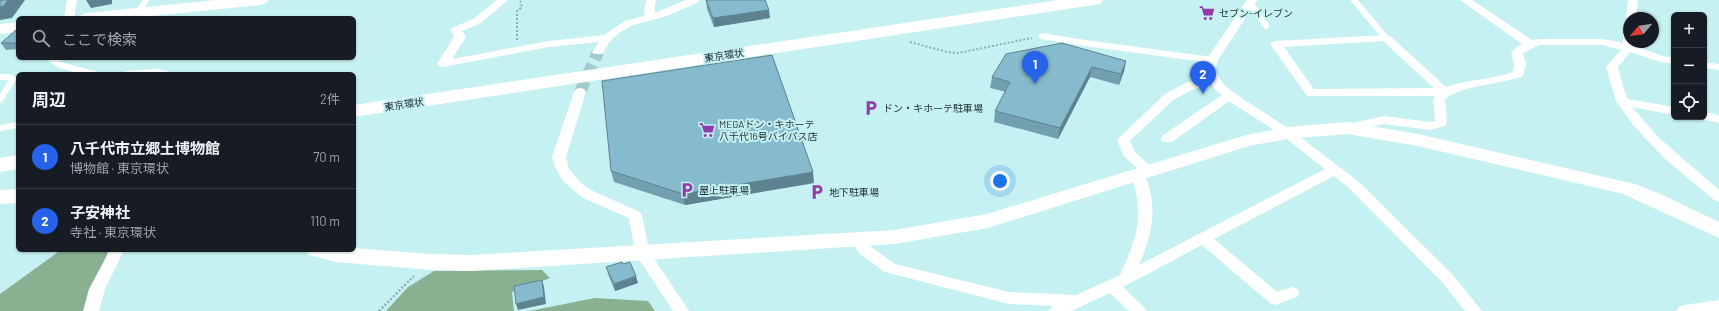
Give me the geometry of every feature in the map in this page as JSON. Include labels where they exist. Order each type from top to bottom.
[{"type":"highway","name":"東京環状","points":[[356,100],[1027,0]]},
{"type":"highway","name":"東京環状","points":[[356,111],[1094,0]]},
{"type":"highway","points":[[0,153],[16,150]]},
{"type":"highway","points":[[0,164],[16,162]]},
{"type":"street","points":[[69,16],[72,0]]},
{"type":"street","points":[[96,16],[142,6],[261,0]]},
{"type":"street","points":[[503,0],[476,21],[456,30],[460,38],[443,64],[549,44],[606,38],[630,23],[649,18],[695,0]]},
{"type":"street","points":[[649,18],[650,3],[652,0]]},
{"type":"street","points":[[1465,0],[1530,44]]},
{"type":"street","points":[[1632,12],[1633,0]]},
{"type":"street","points":[[1251,1],[1212,60],[1209,70],[1218,86],[1229,95],[1287,133],[1354,185],[1447,278],[1474,311]]},
{"type":"street","points":[[0,29],[16,26]]},
{"type":"street","points":[[598,52],[606,38]]},
{"type":"street","points":[[1445,92],[1386,38],[1276,44],[1311,93],[1445,92],[1456,88],[1509,79],[1519,74],[1520,64],[1517,52],[1530,44],[1538,42],[1603,42],[1623,47]]},
{"type":"street","points":[[1671,61],[1661,59],[1628,48],[1612,67],[1613,79],[1622,101],[1651,138],[1719,197]]},
{"type":"street","points":[[1707,65],[1719,67]]},
{"type":"street","points":[[1126,278],[1136,257],[1145,230],[1147,205],[1143,186],[1144,173],[1129,153],[1123,140],[1169,97],[1190,86],[1213,79]]},
{"type":"street","points":[[580,92],[559,157],[560,167],[569,181],[584,192],[634,215],[642,252],[681,311]]},
{"type":"street","points":[[326,252],[430,262],[471,263],[894,237],[988,221],[1246,141],[1287,133],[1347,128],[1384,120],[1430,126],[1441,123],[1439,99],[1445,92]]},
{"type":"street","points":[[1167,139],[1229,95]]},
{"type":"street","points":[[1622,101],[1671,109]]},
{"type":"street","points":[[1707,117],[1719,119]]},
{"type":"street","points":[[1347,128],[1418,140],[1628,189],[1651,198],[1719,231]]},
{"type":"street","points":[[1056,311],[1112,286],[1335,170]]},
{"type":"street","points":[[0,197],[16,196]]},
{"type":"street","points":[[1204,238],[1275,299],[1292,293]]},
{"type":"street","points":[[856,239],[865,250],[890,268],[1009,298],[1077,301]]},
{"type":"street","points":[[91,311],[97,289],[116,252]]},
{"type":"street","points":[[1112,286],[1139,311]]},
{"type":"street","points":[[1684,311],[1719,306]]},
{"type":"lane","points":[[1354,0],[1386,38]]},
{"type":"lane","points":[[1251,1],[1266,26]]},
{"type":"lane","points":[[1042,36],[1068,42],[1180,53],[1212,60]]},
{"type":"lane","points":[[53,60],[60,65],[86,72]]},
{"type":"lane","points":[[0,77],[9,77],[13,79],[0,100]]},
{"type":"lane","points":[[0,128],[16,125]]},
{"type":"path","points":[[517,50],[517,11],[522,7],[520,0]]},
{"type":"path","points":[[885,31],[897,38],[910,42],[947,52],[958,53],[1042,36]]},
{"type":"path","points":[[379,311],[430,262]]},
{"type":"green space","points":[[58,252],[108,252],[92,289],[85,311],[0,311],[0,294]]},
{"type":"green space","points":[[542,270],[550,278],[512,292],[514,311],[386,311],[408,287],[434,271]]},
{"type":"green space","points":[[595,298],[648,301],[655,311],[529,311]]},
{"type":"building","points":[[0,0],[8,0],[4,6],[0,7]]},
{"type":"building","points":[[706,0],[765,0],[769,10],[713,18]]},
{"type":"building","points":[[16,30],[16,43],[1,43]]},
{"type":"building","points":[[1062,43],[1126,61],[1121,74],[1092,67],[1060,128],[995,111],[1010,82],[992,77],[1006,54]]},
{"type":"building","points":[[772,55],[813,172],[683,194],[611,171],[602,81]]},
{"type":"building","points":[[622,262],[623,264],[630,262],[636,276],[614,284],[606,267]]},
{"type":"building","points":[[542,280],[544,297],[516,304],[514,286]]},
{"type":"tunnel","points":[[580,92],[598,52]]},
{"type":"place","name":"セブン-イレブン","points":[[1207,13]]},
{"type":"place","name":"八千代市立郷土博物館","points":[[1035,84]]},
{"type":"place","name":"子安神社","points":[[1203,94]]},
{"type":"place","name":"ドン・キホーテ駐車場","points":[[871,108]]},
{"type":"place","name":"MEGAドン・キホーテ 八千代16号バイパス店","points":[[707,130]]},
{"type":"place","name":"屋上駐車場","points":[[687,190]]},
{"type":"place","name":"地下駐車場","points":[[817,192]]}]
